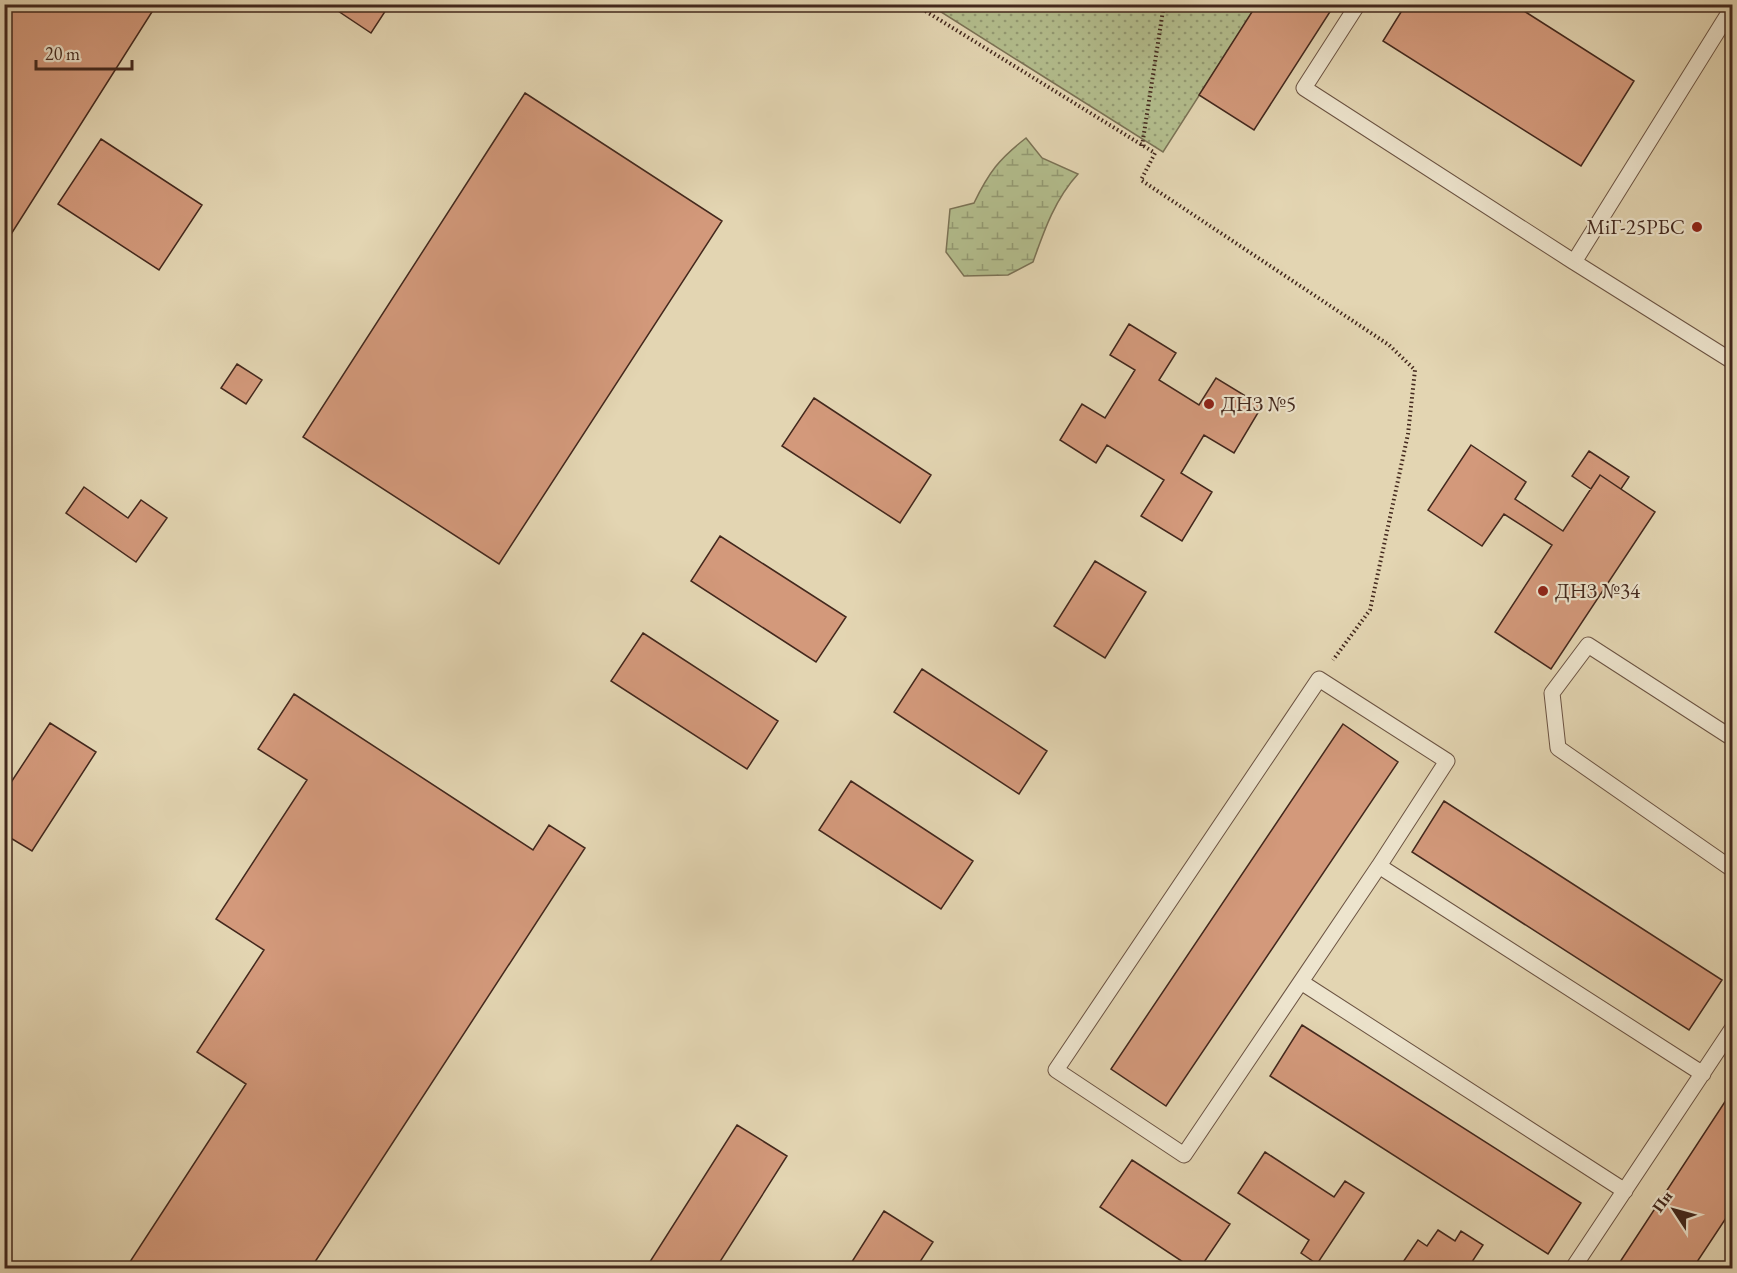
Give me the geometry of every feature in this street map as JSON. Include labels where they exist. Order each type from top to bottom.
[{"type":"lane","points":[[1358,4],[1304,88],[1732,361]]},
{"type":"lane","points":[[1574,262],[1732,8]]},
{"type":"lane","points":[[1732,738],[1588,645],[1552,693],[1558,748],[1732,869]]},
{"type":"lane","points":[[1319,679],[1447,761],[1184,1155],[1056,1070],[1319,679]]},
{"type":"lane","points":[[1379,866],[1702,1074]]},
{"type":"lane","points":[[1301,982],[1624,1191]]},
{"type":"lane","points":[[1573,1269],[1732,1029]]},
{"type":"path","points":[[914,4],[1155,153],[1141,180],[1389,345],[1415,370],[1408,434],[1370,610],[1319,679]]},
{"type":"path","points":[[1142,146],[1164,4]]},
{"type":"green space","points":[[930,5],[1257,5],[1163,152]]},
{"type":"green space","points":[[1026,138],[1042,158],[1078,174],[1057,205],[1033,262],[1008,275],[964,276],[946,252],[950,209],[974,203],[996,167]]},
{"type":"building","points":[[4,4],[157,4],[8,239],[4,237]]},
{"type":"building","points":[[333,4],[384,4],[388,7],[371,33],[332,7]]},
{"type":"building","points":[[1257,4],[1335,4],[1254,130],[1199,95]]},
{"type":"building","points":[[1406,4],[1513,4],[1634,81],[1581,166],[1383,41]]},
{"type":"building","points":[[525,93],[722,221],[499,564],[303,437]]},
{"type":"building","points":[[101,139],[202,205],[159,270],[58,204]]},
{"type":"building","points":[[1129,324],[1176,353],[1159,380],[1199,405],[1216,378],[1262,406],[1234,453],[1204,435],[1181,473],[1212,492],[1182,541],[1141,516],[1164,480],[1107,445],[1096,463],[1060,440],[1082,404],[1105,418],[1135,370],[1110,355]]},
{"type":"building","points":[[237,364],[262,380],[246,404],[221,388]]},
{"type":"building","points":[[814,398],[931,475],[900,523],[782,446]]},
{"type":"building","points":[[1471,445],[1526,482],[1515,499],[1563,531],[1600,475],[1655,512],[1551,669],[1495,632],[1552,545],[1504,514],[1482,546],[1428,510]]},
{"type":"building","points":[[1589,451],[1629,477],[1621,489],[1600,475],[1591,489],[1572,476]]},
{"type":"building","points":[[84,487],[128,518],[141,500],[167,518],[136,562],[66,513]]},
{"type":"building","points":[[720,536],[846,617],[816,662],[691,581]]},
{"type":"building","points":[[1095,561],[1146,592],[1105,658],[1054,626]]},
{"type":"building","points":[[643,633],[778,721],[747,769],[611,681]]},
{"type":"building","points":[[922,669],[1047,751],[1019,794],[894,712]]},
{"type":"building","points":[[294,694],[533,850],[549,825],[585,848],[311,1268],[126,1268],[246,1084],[197,1052],[264,950],[216,919],[307,780],[258,749]]},
{"type":"building","points":[[50,723],[96,752],[32,851],[4,834],[4,793]]},
{"type":"building","points":[[1343,724],[1398,762],[1166,1106],[1111,1069]]},
{"type":"building","points":[[851,781],[973,861],[941,909],[819,830]]},
{"type":"building","points":[[1444,801],[1722,980],[1689,1030],[1412,852]]},
{"type":"building","points":[[1302,1025],[1581,1203],[1548,1254],[1270,1076]]},
{"type":"building","points":[[1732,1091],[1732,1209],[1693,1268],[1616,1268]]},
{"type":"building","points":[[737,1125],[787,1156],[716,1268],[646,1268]]},
{"type":"building","points":[[1265,1152],[1334,1197],[1345,1181],[1364,1193],[1317,1264],[1301,1253],[1309,1240],[1238,1193]]},
{"type":"building","points":[[1132,1160],[1230,1224],[1200,1268],[1192,1268],[1100,1207]]},
{"type":"building","points":[[884,1211],[933,1242],[916,1268],[848,1268]]},
{"type":"building","points":[[1438,1230],[1455,1241],[1461,1231],[1483,1245],[1468,1268],[1399,1268],[1418,1240],[1427,1246]]},
{"type":"place","name":"МіГ-25РБС","points":[[1697,227]]},
{"type":"place","name":"ДНЗ №5","points":[[1209,404]]},
{"type":"place","name":"ДНЗ №34","points":[[1543,591]]}]
